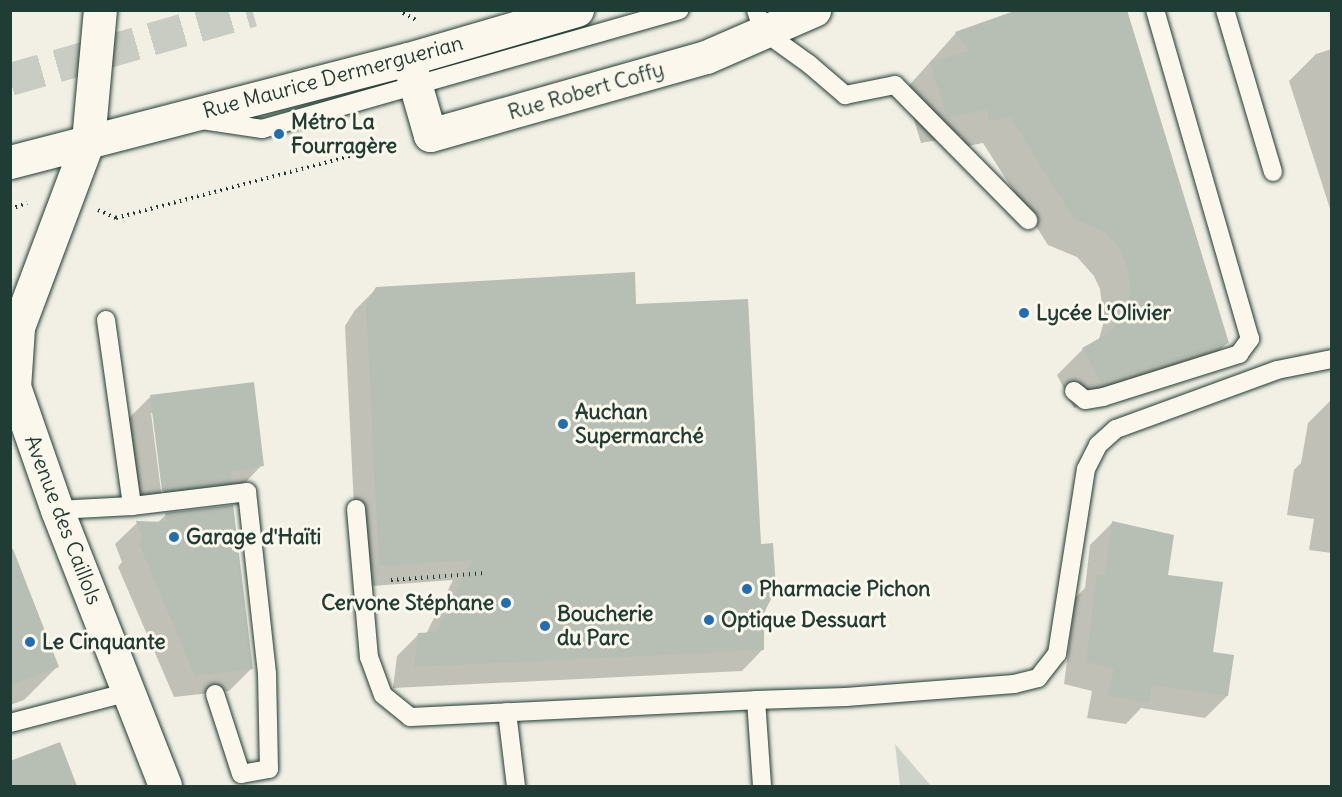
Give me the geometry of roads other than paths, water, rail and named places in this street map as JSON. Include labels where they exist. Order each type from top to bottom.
[{"type":"street","name":"Avenue des Caillols","points":[[100,10],[88,141],[18,327],[12,382],[57,510],[165,786]]},
{"type":"street","name":"Rue Maurice Dermerguerian","points":[[88,141],[185,117],[412,72],[577,10]]},
{"type":"street","name":"Rue Robert Coffy","points":[[412,72],[430,135],[706,57],[760,21],[814,10]]},
{"type":"street","points":[[10,162],[88,141]]},
{"type":"lane","points":[[412,72],[679,10]]},
{"type":"lane","points":[[1074,391],[1085,400],[1103,397],[1239,354],[1250,339],[1155,10]]},
{"type":"lane","points":[[1225,10],[1272,172]]},
{"type":"lane","points":[[760,21],[845,95],[895,85],[1028,220]]},
{"type":"lane","points":[[106,320],[132,506]]},
{"type":"lane","points":[[356,509],[369,657],[383,695],[410,717],[857,696],[1014,684],[1038,678],[1057,654],[1086,469],[1098,445],[1116,429],[1277,370],[1332,359]]},
{"type":"lane","points":[[57,510],[132,506],[247,492],[267,674],[269,769],[241,774],[215,694]]},
{"type":"lane","points":[[10,723],[129,692]]},
{"type":"lane","points":[[756,700],[762,786]]},
{"type":"lane","points":[[507,712],[516,786]]},
{"type":"tunnel","points":[[10,79],[252,10]]},
{"type":"place","name":"Métro La Fourragère","points":[[279,134]]},
{"type":"place","name":"Lycée L'Olivier","points":[[1024,313]]},
{"type":"place","name":"Auchan Supermarché","points":[[563,424]]},
{"type":"place","name":"Garage d'Haïti","points":[[174,537]]},
{"type":"place","name":"Pharmacie Pichon","points":[[747,589]]},
{"type":"place","name":"Cervone Stéphane","points":[[506,603]]},
{"type":"place","name":"Optique Dessuart","points":[[709,620]]},
{"type":"place","name":"Boucherie du Parc","points":[[545,626]]},
{"type":"place","name":"Le Cinquante","points":[[30,642]]}]
